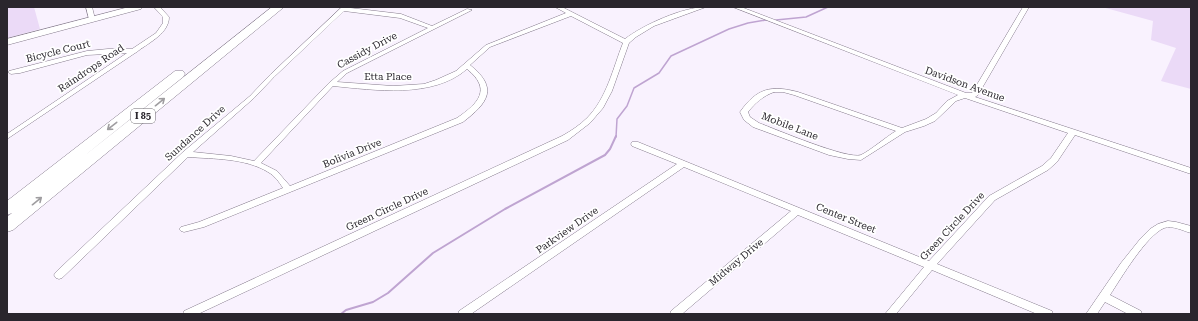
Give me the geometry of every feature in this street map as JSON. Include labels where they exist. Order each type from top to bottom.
[{"type":"highway","name":"I 85","points":[[7,209],[265,7]]},
{"type":"highway","name":"I 85","points":[[7,226],[279,7]]},
{"type":"street","points":[[89,7],[92,19]]},
{"type":"street","points":[[7,42],[138,7]]},
{"type":"street","name":"Raindrops Road","points":[[7,137],[158,34],[166,23],[166,17],[157,7]]},
{"type":"street","points":[[558,7],[626,42],[632,36],[645,29],[702,7]]},
{"type":"street","name":"Davidson Avenue","points":[[736,7],[962,95],[1191,171]]},
{"type":"street","name":"Mobile Lane","points":[[902,130],[796,92],[783,90],[773,90],[764,93],[749,104],[744,112],[747,118],[756,125],[848,157],[860,158],[902,130],[930,120],[956,96],[974,95],[1026,7]]},
{"type":"street","points":[[344,8],[401,16],[432,28]]},
{"type":"street","name":"Sundance Drive","points":[[59,275],[186,154],[252,97],[344,8]]},
{"type":"street","name":"Cassidy Drive","points":[[257,163],[331,84],[345,72],[469,10]]},
{"type":"street","name":"Etta Place","points":[[331,84],[384,88],[415,87],[435,83],[452,76],[467,66],[478,53],[488,46],[570,14]]},
{"type":"street","name":"Green Circle Drive","points":[[188,314],[558,141],[578,129],[591,118],[603,103],[626,42]]},
{"type":"street","name":"Bicycle Court","points":[[11,72],[80,54],[103,51],[135,51]]},
{"type":"street","name":"Bolivia Drive","points":[[184,229],[201,226],[460,120],[473,112],[482,99],[484,84],[480,76],[467,66]]},
{"type":"street","name":"Green Circle Drive","points":[[890,314],[931,265],[992,198],[1034,176],[1054,160],[1073,132]]},
{"type":"street","name":"Center Street","points":[[635,144],[1048,314]]},
{"type":"street","points":[[186,154],[257,163],[272,171],[282,180],[289,190]]},
{"type":"street","name":"Parkview Drive","points":[[464,314],[683,164]]},
{"type":"street","name":"Midway Drive","points":[[675,314],[798,210]]},
{"type":"street","points":[[1091,314],[1105,297],[1134,254],[1154,230],[1163,226],[1174,224],[1191,230]]},
{"type":"street","points":[[1105,297],[1137,314]]},
{"type":"shaded area","points":[[7,7],[34,7],[40,29],[7,38]]},
{"type":"shaded area","points":[[1102,7],[1191,7],[1191,89],[1161,81],[1176,48],[1151,40],[1153,21]]},
{"type":"waterway","points":[[776,20],[806,17],[828,7]]},
{"type":"waterway","points":[[616,137],[617,119],[627,106],[634,88],[659,73],[671,56],[729,29],[748,23],[766,20]]},
{"type":"waterway","points":[[341,314],[346,310],[373,302],[388,293],[433,253],[505,209],[605,155],[610,149],[616,136]]}]
